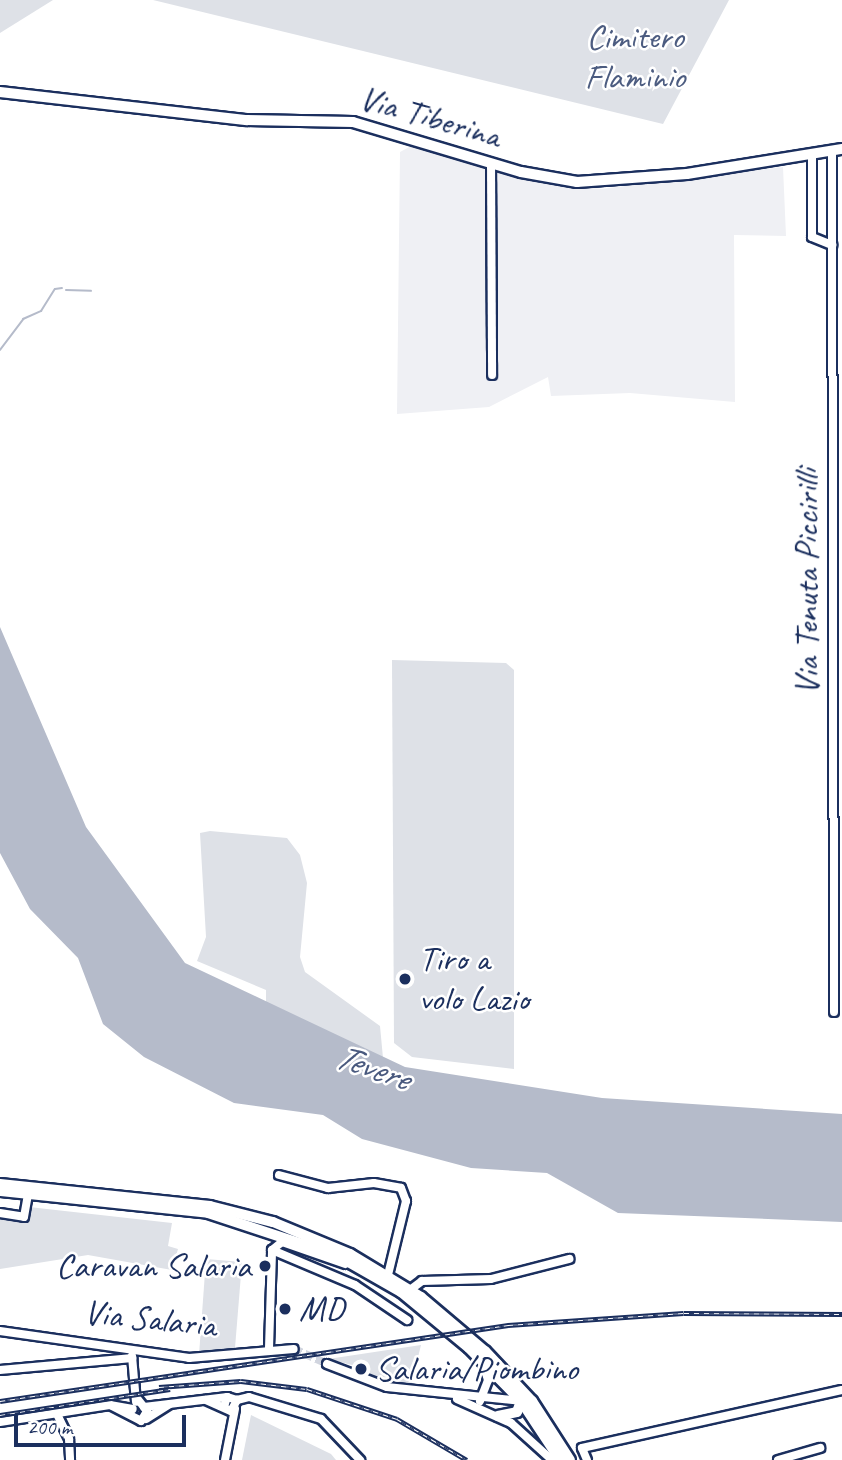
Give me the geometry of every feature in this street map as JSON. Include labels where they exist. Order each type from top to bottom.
[{"type":"main road","name":"Via Tiberina","points":[[0,92],[247,120],[353,122],[491,163],[597,183],[837,150]]},
{"type":"main road","points":[[0,1184],[233,1211],[326,1242],[388,1275],[474,1341],[525,1398],[570,1460]]},
{"type":"main road","points":[[0,1191],[208,1213],[299,1239],[354,1264],[408,1298],[525,1398],[560,1460]]},
{"type":"main road","points":[[498,1416],[517,1412],[525,1398]]},
{"type":"street","name":"Via Tenuta Piccirilli","points":[[834,1012],[837,454],[832,357],[832,245],[837,150]]},
{"type":"street","points":[[812,155],[812,237],[832,245]]},
{"type":"street","points":[[491,163],[492,375]]},
{"type":"street","points":[[832,267],[842,267]]},
{"type":"street","points":[[832,357],[842,357]]},
{"type":"street","points":[[279,1175],[328,1188],[373,1183],[401,1188],[406,1201],[388,1275]]},
{"type":"street","points":[[0,1213],[24,1217],[28,1194]]},
{"type":"street","points":[[269,1348],[272,1250],[280,1242],[354,1264]]},
{"type":"street","points":[[272,1250],[355,1285],[407,1320]]},
{"type":"street","points":[[410,1290],[425,1281],[491,1279],[569,1259]]},
{"type":"street","name":"Via Salaria","points":[[0,1331],[132,1354],[194,1359],[269,1348],[294,1349]]},
{"type":"street","points":[[469,1348],[488,1375],[480,1402]]},
{"type":"street","points":[[0,1370],[132,1354],[138,1405],[134,1419]]},
{"type":"street","points":[[327,1364],[375,1384],[480,1402],[525,1398]]},
{"type":"street","points":[[587,1460],[582,1448],[842,1390]]},
{"type":"street","points":[[0,1422],[110,1405],[172,1403],[227,1397],[231,1406],[225,1460]]},
{"type":"street","points":[[204,1400],[321,1419],[360,1460]]},
{"type":"street","points":[[480,1402],[552,1460]]},
{"type":"street","points":[[110,1405],[134,1419],[146,1419],[172,1403]]},
{"type":"street","points":[[138,1405],[146,1419]]},
{"type":"street","points":[[56,1412],[70,1460]]},
{"type":"street","points":[[778,1460],[820,1448]]},
{"type":"shaded area","points":[[413,145],[532,180],[601,189],[783,167],[786,236],[734,235],[735,402],[630,393],[551,396],[548,377],[489,407],[397,414],[400,152]]},
{"type":"green space","points":[[0,0],[53,0],[0,33]]},
{"type":"green space","name":"Cimitero Flaminio","points":[[153,0],[729,0],[663,124]]},
{"type":"green space","points":[[392,660],[506,663],[514,670],[514,1069],[412,1057],[394,1043]]},
{"type":"green space","points":[[210,831],[287,838],[300,855],[307,883],[300,957],[305,972],[380,1026],[383,1058],[266,1007],[266,990],[197,961],[206,937],[200,833]]},
{"type":"green space","points":[[29,1207],[172,1223],[168,1246],[178,1249],[172,1270],[88,1255],[0,1269],[0,1217],[25,1221]]},
{"type":"green space","points":[[206,1259],[242,1262],[235,1348],[199,1355]]},
{"type":"green space","points":[[421,1345],[411,1386],[377,1381],[364,1368],[328,1359]]},
{"type":"green space","points":[[251,1415],[331,1454],[336,1460],[242,1460]]},
{"type":"water","name":"Tevere","points":[[0,627],[86,827],[185,963],[405,1067],[602,1098],[842,1114],[842,1222],[618,1213],[547,1173],[471,1168],[362,1139],[323,1115],[234,1103],[144,1057],[103,1024],[78,958],[30,909],[0,853]]},
{"type":"waterway","points":[[0,350],[23,319],[41,311],[55,289],[62,288]]},
{"type":"waterway","points":[[66,290],[91,291]]},
{"type":"tunnel","points":[[294,1349],[327,1364]]},
{"type":"railway","points":[[0,1401],[508,1325],[684,1313],[842,1314]]},
{"type":"railway","points":[[159,1387],[241,1381],[307,1389],[397,1419],[467,1460]]},
{"type":"railway","points":[[0,1415],[170,1389]]},
{"type":"place","name":"Tiro a volo Lazio","points":[[405,979]]},
{"type":"place","name":"Caravan Salaria","points":[[265,1266]]},
{"type":"place","name":"MD","points":[[285,1309]]},
{"type":"place","name":"Salaria/Piombino","points":[[361,1369]]}]
